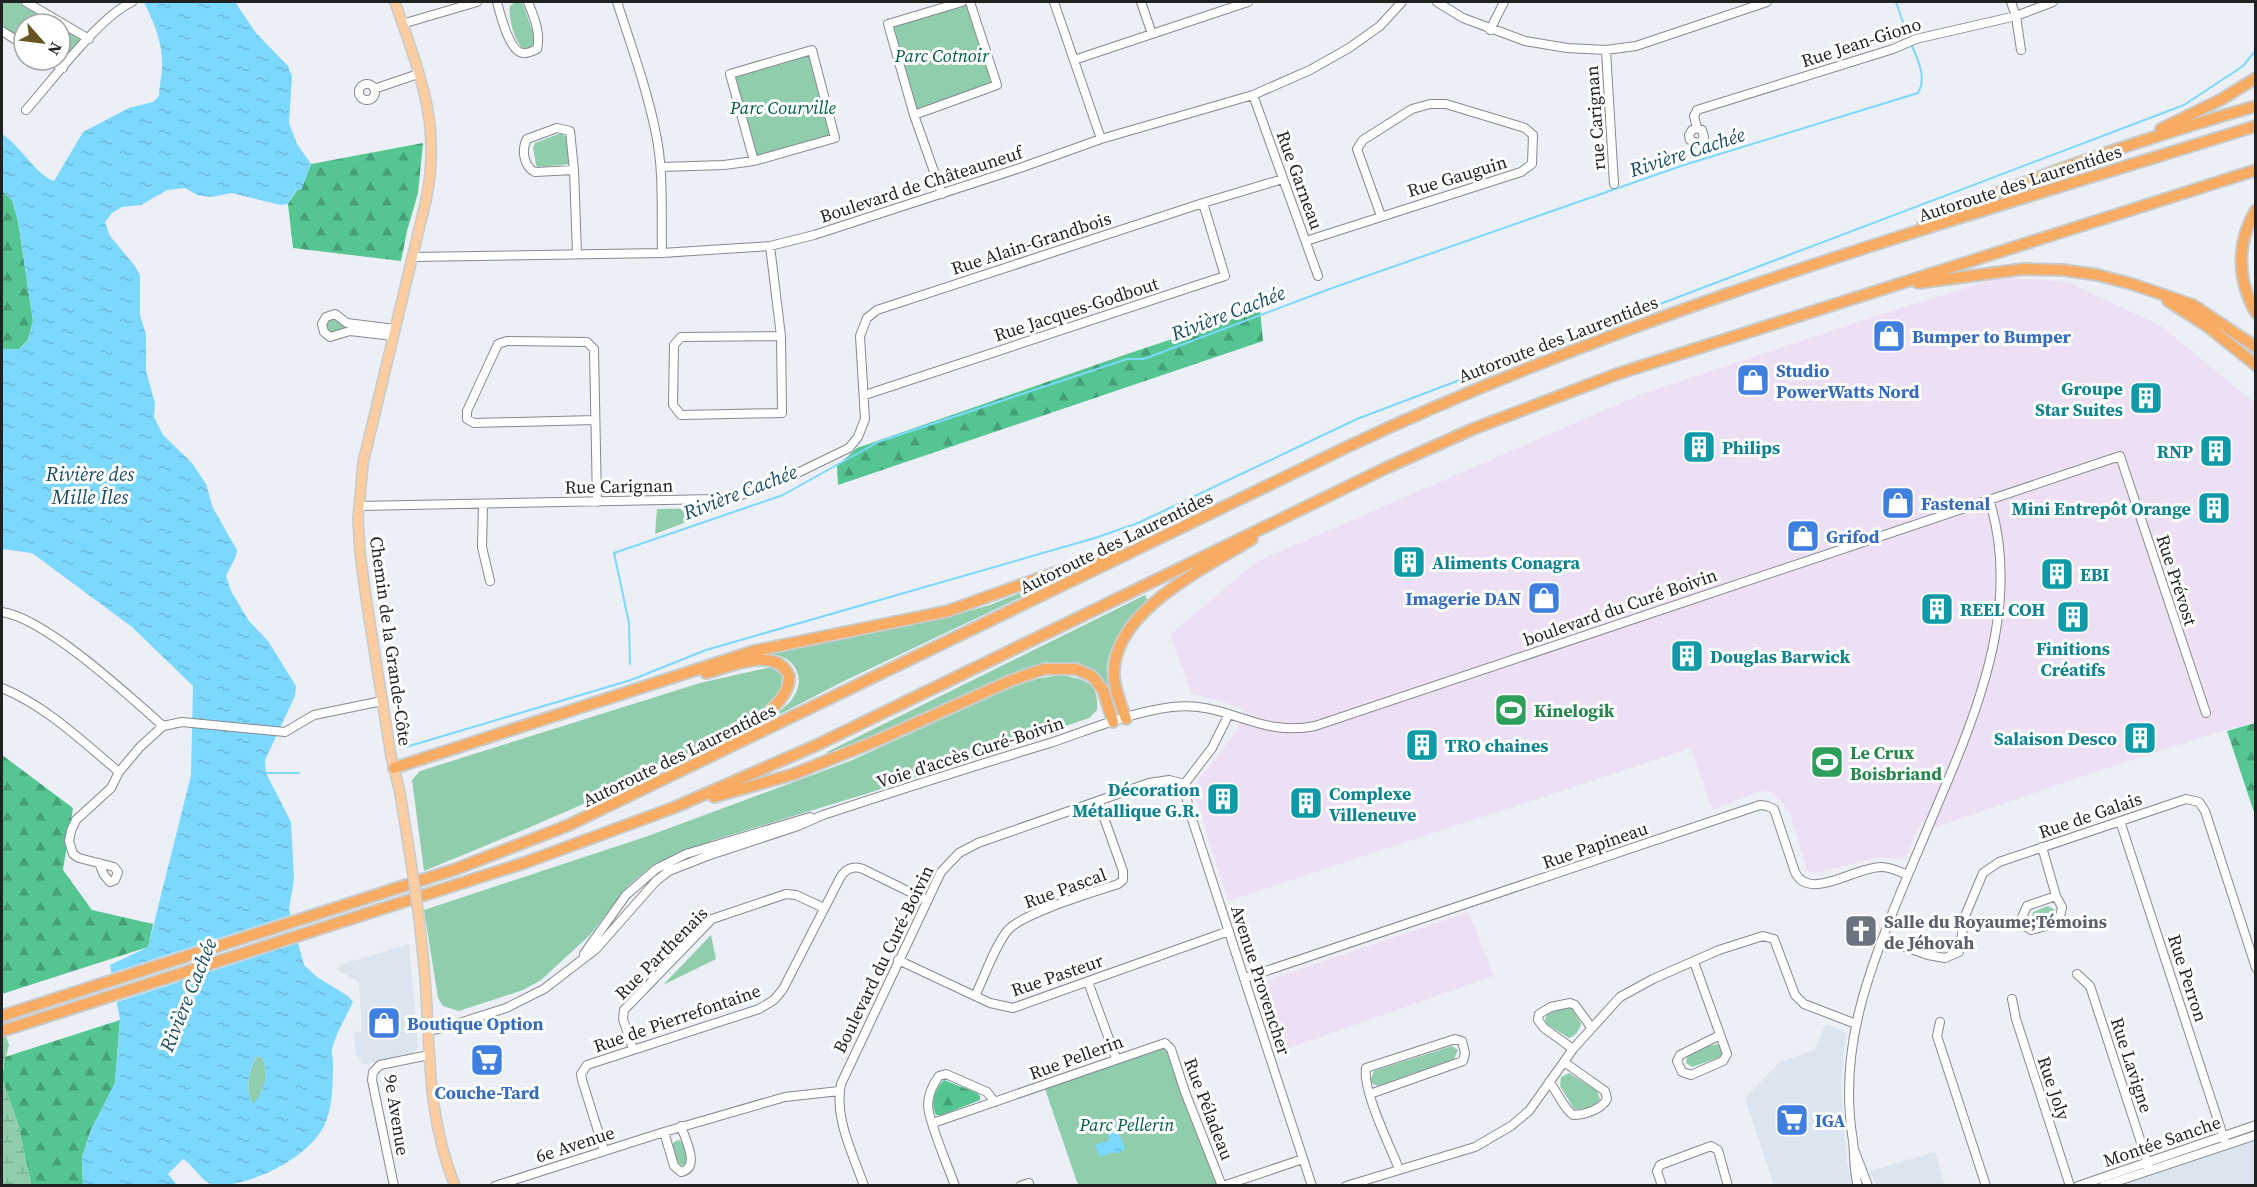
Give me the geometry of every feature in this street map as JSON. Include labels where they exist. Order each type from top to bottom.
[{"type":"highway","points":[[2128,145],[2216,103],[2256,78]]},
{"type":"highway","points":[[1878,245],[1974,201],[2128,145],[2256,106]]},
{"type":"highway","name":"Autoroute des Laurentides","points":[[2,1016],[456,869],[582,820],[1383,430],[1524,369],[1682,309],[2256,126]]},
{"type":"highway","points":[[2,1031],[567,848],[674,808],[817,745],[1300,509],[1428,449],[1556,396],[1663,358],[2256,170]]},
{"type":"highway","points":[[2256,210],[2245,235],[2241,266],[2246,292],[2256,313]]},
{"type":"highway","points":[[1886,287],[2029,268],[2098,275],[2153,291],[2200,309],[2256,347]]},
{"type":"highway","points":[[2153,291],[2198,320],[2256,365]]},
{"type":"highway","points":[[1126,719],[1116,689],[1114,668],[1120,646],[1134,623],[1168,592],[1300,509]]},
{"type":"highway","points":[[394,768],[774,646],[955,609],[1054,573],[1149,544]]},
{"type":"highway","points":[[622,694],[758,660],[773,660],[783,665],[790,680],[788,689],[778,703],[701,763]]},
{"type":"highway","points":[[674,808],[786,777],[876,741],[1012,680],[1044,669],[1076,669],[1092,676],[1103,690],[1113,722]]},
{"type":"main road","name":"Chemin de la Grande-Côte","points":[[395,2],[428,109],[432,149],[429,184],[363,467],[358,506],[360,554],[382,701],[419,918],[437,1128],[455,1185]]},
{"type":"street","points":[[26,2],[89,39]]},
{"type":"street","points":[[72,58],[117,11],[132,2]]},
{"type":"street","points":[[402,24],[477,2]]},
{"type":"street","points":[[497,2],[512,44],[518,51],[525,54],[537,50],[539,41],[528,2]]},
{"type":"street","points":[[617,2],[657,135],[661,167],[662,253]]},
{"type":"street","points":[[942,194],[914,115],[888,24],[962,2]]},
{"type":"street","points":[[914,115],[997,85],[970,2]]},
{"type":"street","points":[[1054,2],[1101,139]]},
{"type":"street","points":[[1141,2],[1152,34]]},
{"type":"street","points":[[1074,60],[1248,2]]},
{"type":"street","name":"Boulevard de Châteauneuf","points":[[412,257],[662,253],[770,246],[813,235],[942,194],[1101,139],[1253,95],[1310,70],[1349,48],[1380,26],[1402,2]]},
{"type":"street","points":[[1437,2],[1462,18],[1525,40],[1567,48],[1606,50],[1636,45],[1767,2]]},
{"type":"street","points":[[1491,30],[1504,2]]},
{"type":"street","points":[[2011,2],[2016,16],[2020,50]]},
{"type":"street","name":"Rue Jean-Giono","points":[[1697,128],[1694,116],[1697,110],[1893,49],[1916,39],[2016,16],[2053,2]]},
{"type":"street","points":[[661,167],[724,165],[754,161],[835,138],[812,50],[730,74],[754,161]]},
{"type":"street","name":"rue Carignan","points":[[1606,50],[1614,184]]},
{"type":"street","points":[[26,110],[59,72]]},
{"type":"street","points":[[374,89],[418,74]]},
{"type":"street","name":"Rue Garneau","points":[[1253,95],[1318,276]]},
{"type":"street","name":"Rue Gauguin","points":[[1305,241],[1521,172],[1532,164],[1533,135],[1525,128],[1446,104],[1430,104],[1412,109],[1363,140],[1357,149],[1381,216]]},
{"type":"street","points":[[574,170],[535,172],[529,170],[526,166],[524,144],[527,139],[557,128],[570,131],[574,170],[577,254]]},
{"type":"street","name":"Rue Alain-Grandbois","points":[[865,395],[860,336],[867,318],[877,309],[1283,179]]},
{"type":"street","name":"Rue Jacques-Godbout","points":[[865,395],[1225,276],[1203,203]]},
{"type":"street","points":[[770,246],[781,336],[782,413],[681,415],[673,405],[674,345],[681,337],[781,336]]},
{"type":"street","points":[[335,314],[350,324],[394,333],[350,331],[330,337],[324,332],[322,324],[326,317],[335,314]]},
{"type":"street","points":[[595,420],[474,423],[467,419],[467,411],[498,344],[507,341],[586,342],[594,349],[597,502]]},
{"type":"street","name":"Rue Carignan","points":[[358,506],[717,499],[741,495],[785,479],[849,448],[858,437],[865,418],[865,395]]},
{"type":"street","name":"boulevard du Curé Boivin","points":[[1126,719],[1162,708],[1189,706],[1208,707],[1274,728],[1297,729],[1315,726],[2120,456]]},
{"type":"street","name":"Rue Prévost","points":[[2120,456],[2206,713]]},
{"type":"street","points":[[1858,1185],[1853,1163],[1854,1150],[1848,1099],[1851,1054],[1866,984],[1908,875],[1970,728],[1991,661],[1998,619],[2000,570],[1996,525],[1989,499]]},
{"type":"street","points":[[483,505],[482,547],[490,581]]},
{"type":"street","points":[[2,612],[17,615],[39,627],[137,703],[162,726]]},
{"type":"street","points":[[2,688],[16,694],[58,721],[118,772]]},
{"type":"street","points":[[99,863],[79,858],[73,854],[69,841],[76,820],[111,788],[118,772],[162,726],[182,722],[277,732],[289,730],[314,715],[382,701]]},
{"type":"street","points":[[1185,784],[1212,748],[1229,714]]},
{"type":"street","name":"Voie d'accès Curé-Boivin","points":[[579,960],[626,895],[656,869],[686,854],[796,820],[824,814],[1126,719]]},
{"type":"street","name":"Boulevard du Curé-Boivin","points":[[864,1185],[843,1124],[839,1091],[851,1059],[941,872],[963,850],[978,843],[1157,781],[1169,780],[1185,784]]},
{"type":"street","name":"Avenue Provencher","points":[[1185,784],[1190,813],[1312,1185]]},
{"type":"street","name":"Rue de Galais","points":[[1882,939],[1928,955],[1945,958],[1959,952],[1965,915],[1983,873],[1999,862],[2186,799],[2199,802],[2205,811],[2256,968]]},
{"type":"street","name":"Rue Pascal","points":[[975,996],[1004,936],[1014,925],[1030,915],[1118,884],[1123,880],[1123,872],[1098,801]]},
{"type":"street","name":"Rue Papineau","points":[[1245,978],[1760,805],[1774,809],[1796,872],[1805,884],[1818,885],[1861,871],[1882,867],[1908,875]]},
{"type":"street","name":"Voie d'accès Curé-Boivin","points":[[428,1031],[465,1022],[524,1000],[548,986],[596,949],[656,881],[669,871],[798,826],[824,814]]},
{"type":"street","name":"Rue Perron","points":[[2120,821],[2226,1145]]},
{"type":"street","points":[[2042,847],[2056,896],[2062,907],[2060,917],[2054,924],[2031,930],[2020,922],[2027,906],[2056,896]]},
{"type":"street","name":"Rue de Pierrefontaine","points":[[604,1150],[581,1074],[590,1063],[769,1004],[783,989],[842,874],[847,869],[856,867],[926,900]]},
{"type":"street","name":"Rue Parthenais","points":[[633,1049],[623,1019],[624,1010],[712,919],[786,894],[796,895],[824,909]]},
{"type":"street","name":"Rue Pasteur","points":[[898,960],[994,1005],[1013,1008],[1229,932]]},
{"type":"street","points":[[1346,1185],[1475,1147],[1511,1126],[1529,1111],[1573,1049],[1620,997],[1653,979],[1719,950],[1763,936],[1774,939],[1795,995],[1804,1004],[1856,1024]]},
{"type":"street","points":[[1694,962],[1727,1054],[1723,1061],[1691,1075],[1682,1072],[1677,1061],[1680,1055],[1720,1035]]},
{"type":"street","name":"Rue Lavigne","points":[[2077,974],[2090,986],[2148,1166]]},
{"type":"street","points":[[1088,982],[1116,1059]]},
{"type":"street","name":"Rue Joly","points":[[2012,999],[2016,1019],[2070,1185]]},
{"type":"street","points":[[1573,1049],[1544,1028],[1538,1020],[1539,1014],[1551,1007],[1570,1003],[1575,1005],[1591,1027]]},
{"type":"street","points":[[1940,1022],[1937,1036],[1986,1185]]},
{"type":"street","points":[[1370,1094],[1463,1061],[1465,1053],[1462,1041],[1455,1039],[1366,1068],[1364,1077],[1370,1094],[1399,1169]]},
{"type":"street","name":"Rue Pellerin","points":[[933,1124],[1159,1043],[1167,1044]]},
{"type":"street","name":"Rue Péladeau","points":[[1167,1044],[1171,1049],[1185,1092],[1222,1185]]},
{"type":"street","name":"9e Avenue","points":[[394,1185],[372,1080],[373,1072],[380,1065],[429,1055]]},
{"type":"street","points":[[1549,1082],[1568,1112],[1573,1115],[1600,1107],[1606,1102],[1605,1091],[1563,1062]]},
{"type":"street","points":[[954,1185],[928,1108],[928,1100],[935,1081],[943,1074],[987,1092],[995,1102]]},
{"type":"street","name":"6e Avenue","points":[[495,1185],[681,1126],[793,1095],[839,1091]]},
{"type":"street","name":"Montée Sanche","points":[[2103,1185],[2223,1135],[2256,1125]]},
{"type":"street","points":[[664,1132],[675,1168],[681,1172],[686,1171],[690,1169],[692,1162],[681,1126]]},
{"type":"street","name":"Montée Sanche","points":[[2078,1185],[2256,1135]]},
{"type":"street","points":[[1662,1185],[1657,1172],[1660,1165],[1711,1146],[1718,1150],[1728,1185]]},
{"type":"street","points":[[1854,1150],[1868,1185]]},
{"type":"street","points":[[1222,1185],[1303,1159]]},
{"type":"street","points":[[1020,1185],[1029,1183]]},
{"type":"shaded area","points":[[2000,277],[2068,282],[2161,326],[2255,403],[2255,722],[2089,774],[1936,827],[1921,822],[1906,857],[1894,859],[1879,857],[1815,873],[1807,870],[1790,813],[1771,792],[1760,791],[1712,810],[1691,748],[1228,901],[1194,792],[1199,779],[1236,732],[1244,710],[1221,701],[1192,694],[1170,635],[1256,562],[1642,394]]},
{"type":"shaded area","points":[[1469,912],[1493,976],[1278,1052],[1257,984]]},
{"type":"shaded area","points":[[409,944],[418,1047],[413,1054],[362,1065],[358,1055],[356,1056],[354,1032],[362,1031],[359,982],[337,970],[340,965]]},
{"type":"shaded area","points":[[1826,1024],[1846,1033],[1841,1079],[1843,1123],[1847,1164],[1853,1185],[1774,1185],[1745,1098],[1780,1062],[1814,1050]]},
{"type":"shaded area","points":[[2255,1140],[2255,1185],[2118,1185]]},
{"type":"shaded area","points":[[1935,1152],[1945,1185],[1876,1185],[1870,1171]]},
{"type":"green space","points":[[2,2],[21,2],[37,12],[12,12],[12,33],[2,27]]},
{"type":"green space","points":[[515,2],[522,3],[535,38],[534,46],[526,50],[519,43],[511,24],[510,6]]},
{"type":"green space","name":"Parc Cotnoir","points":[[967,2],[997,85],[914,114],[887,25]]},
{"type":"green space","points":[[72,33],[83,40],[72,53]]},
{"type":"green space","name":"Parc Courville","points":[[812,52],[835,138],[755,161],[729,74]]},
{"type":"green space","points":[[561,133],[567,138],[570,164],[538,167],[533,148],[535,143]]},
{"type":"green space","points":[[423,143],[418,193],[401,261],[293,248],[288,204],[297,190],[301,190],[311,164]]},
{"type":"green space","points":[[2,190],[12,200],[18,221],[33,321],[28,340],[19,349],[2,349]]},
{"type":"green space","points":[[1260,310],[1263,341],[838,485],[837,466],[857,448]]},
{"type":"green space","points":[[333,317],[351,328],[335,334],[328,332],[325,323]]},
{"type":"green space","points":[[723,508],[655,534],[657,509]]},
{"type":"green space","points":[[1035,587],[1036,590],[780,714],[779,712],[796,693],[798,675],[792,663],[786,659],[772,654],[765,655],[936,620],[990,605]]},
{"type":"green space","points":[[1145,595],[1148,601],[1123,628],[1111,651],[1107,664],[1110,688],[1095,671],[1086,666],[1056,663],[1036,667],[829,756],[827,752]]},
{"type":"green space","points":[[771,667],[782,675],[779,691],[770,703],[745,722],[674,761],[604,795],[424,871],[412,780],[420,771],[700,683]]},
{"type":"green space","points":[[1062,675],[1084,681],[1093,688],[1096,693],[1097,710],[1089,718],[869,793],[714,840],[654,864],[628,886],[590,935],[541,980],[523,990],[459,1011],[443,1006],[438,998],[424,910],[648,836],[850,761],[1013,687],[1040,678]]},
{"type":"green space","points":[[2256,723],[2255,815],[2227,731]]},
{"type":"green space","points":[[2,755],[73,808],[63,870],[92,910],[153,924],[148,947],[2,994]]},
{"type":"green space","points":[[2048,906],[2055,910],[2053,917],[2039,922],[2034,921],[2033,912]]},
{"type":"green space","points":[[711,935],[716,959],[663,985]]},
{"type":"green space","points":[[1567,1007],[1572,1009],[1581,1023],[1574,1036],[1569,1038],[1547,1024],[1545,1020],[1547,1014]]},
{"type":"green space","points":[[120,1020],[115,1083],[91,1130],[82,1157],[83,1185],[31,1185],[18,1124],[2,1079],[5,1057]]},
{"type":"green space","points":[[2,1024],[9,1045],[2,1071]]},
{"type":"green space","points":[[1717,1044],[1721,1046],[1723,1052],[1721,1057],[1692,1067],[1686,1063],[1687,1057],[1701,1048]]},
{"type":"green space","points":[[1452,1046],[1458,1050],[1454,1059],[1378,1086],[1370,1081],[1374,1071]]},
{"type":"green space","name":"Parc Pellerin","points":[[1157,1049],[1164,1049],[1167,1052],[1217,1185],[1078,1185],[1045,1089]]},
{"type":"green space","points":[[257,1056],[263,1058],[266,1077],[254,1105],[248,1087]]},
{"type":"green space","points":[[1569,1073],[1597,1091],[1600,1099],[1598,1102],[1588,1107],[1574,1109],[1560,1086],[1561,1077]]},
{"type":"green space","points":[[2,1079],[18,1124],[31,1185],[2,1185]]},
{"type":"green space","points":[[944,1080],[977,1093],[980,1100],[942,1115],[936,1115],[933,1106],[934,1096]]},
{"type":"green space","points":[[679,1140],[687,1154],[686,1164],[683,1166],[678,1163],[672,1146]]},
{"type":"water","name":"Rivière des Mille Îles","points":[[144,2],[235,2],[256,33],[288,66],[292,76],[289,123],[297,144],[311,164],[301,190],[296,190],[288,204],[281,205],[232,193],[211,197],[197,195],[185,188],[167,190],[141,205],[122,207],[112,213],[105,222],[110,236],[140,275],[140,315],[146,335],[146,371],[155,403],[154,417],[163,435],[192,463],[206,484],[213,508],[237,550],[226,576],[231,591],[249,621],[268,641],[296,686],[295,696],[265,760],[266,773],[291,822],[294,879],[289,909],[304,965],[353,1002],[332,1049],[331,1103],[324,1126],[316,1138],[292,1159],[261,1176],[213,1185],[183,1159],[168,1174],[177,1185],[83,1185],[82,1157],[91,1130],[115,1083],[120,1020],[110,965],[148,947],[191,775],[193,686],[132,627],[32,553],[2,549],[2,349],[19,349],[28,340],[33,321],[18,221],[12,200],[2,190],[2,134],[41,172],[54,181],[83,132],[129,108],[153,102],[159,96],[162,58],[157,33]],"holes":[[[257,1056],[263,1058],[266,1072],[265,1082],[254,1104],[248,1087],[250,1074]]]},
{"type":"water","points":[[1116,1124],[1125,1149],[1119,1154],[1115,1152],[1100,1157],[1095,1145],[1109,1140],[1108,1127]]},
{"type":"pier","points":[[293,914],[301,942],[114,1003],[108,974]]},
{"type":"waterway","name":"Rivière Cachée","points":[[1896,2],[1907,34]]},
{"type":"waterway","name":"Rivière Cachée","points":[[630,664],[629,623],[614,553],[783,495],[878,442],[1127,359],[1144,359],[1335,287],[1684,165],[1918,93],[1922,75],[1912,46]]},
{"type":"waterway","points":[[406,747],[631,680],[706,650],[1095,538],[1138,523],[1357,419],[2184,105],[2243,66],[2256,50]]},
{"type":"waterway","name":"Rivière Cachée","points":[[266,773],[299,773]]},
{"type":"place","name":"Bumper to Bumper","points":[[1889,336]]},
{"type":"place","name":"Studio PowerWatts Nord","points":[[1753,380]]},
{"type":"place","name":"Groupe Star Suites","points":[[2146,398]]},
{"type":"place","name":"Philips","points":[[1699,447]]},
{"type":"place","name":"RNP","points":[[2216,451]]},
{"type":"place","name":"Fastenal","points":[[1898,503]]},
{"type":"place","name":"Mini Entrepôt Orange","points":[[2214,508]]},
{"type":"place","name":"Grifod","points":[[1803,536]]},
{"type":"place","name":"Aliments Conagra","points":[[1409,562]]},
{"type":"place","name":"EBI","points":[[2057,574]]},
{"type":"place","name":"Imagerie DAN","points":[[1544,598]]},
{"type":"place","name":"REEL COH","points":[[1937,609]]},
{"type":"place","name":"Finitions Créatifs","points":[[2073,617]]},
{"type":"place","name":"Douglas Barwick","points":[[1687,656]]},
{"type":"place","name":"Kinelogik","points":[[1511,710]]},
{"type":"place","name":"Salaison Desco","points":[[2140,738]]},
{"type":"place","name":"TRO chaines","points":[[1422,745]]},
{"type":"place","name":"Le Crux Boisbriand","points":[[1827,762]]},
{"type":"place","name":"Décoration Métallique G.R.","points":[[1223,799]]},
{"type":"place","name":"Complexe Villeneuve","points":[[1306,803]]},
{"type":"place","name":"Salle du Royaume;Témoins de Jéhovah","points":[[1861,931]]},
{"type":"place","name":"Boutique Option","points":[[384,1023]]},
{"type":"place","name":"Couche-Tard","points":[[487,1060]]},
{"type":"place","name":"IGA","points":[[1792,1120]]}]
